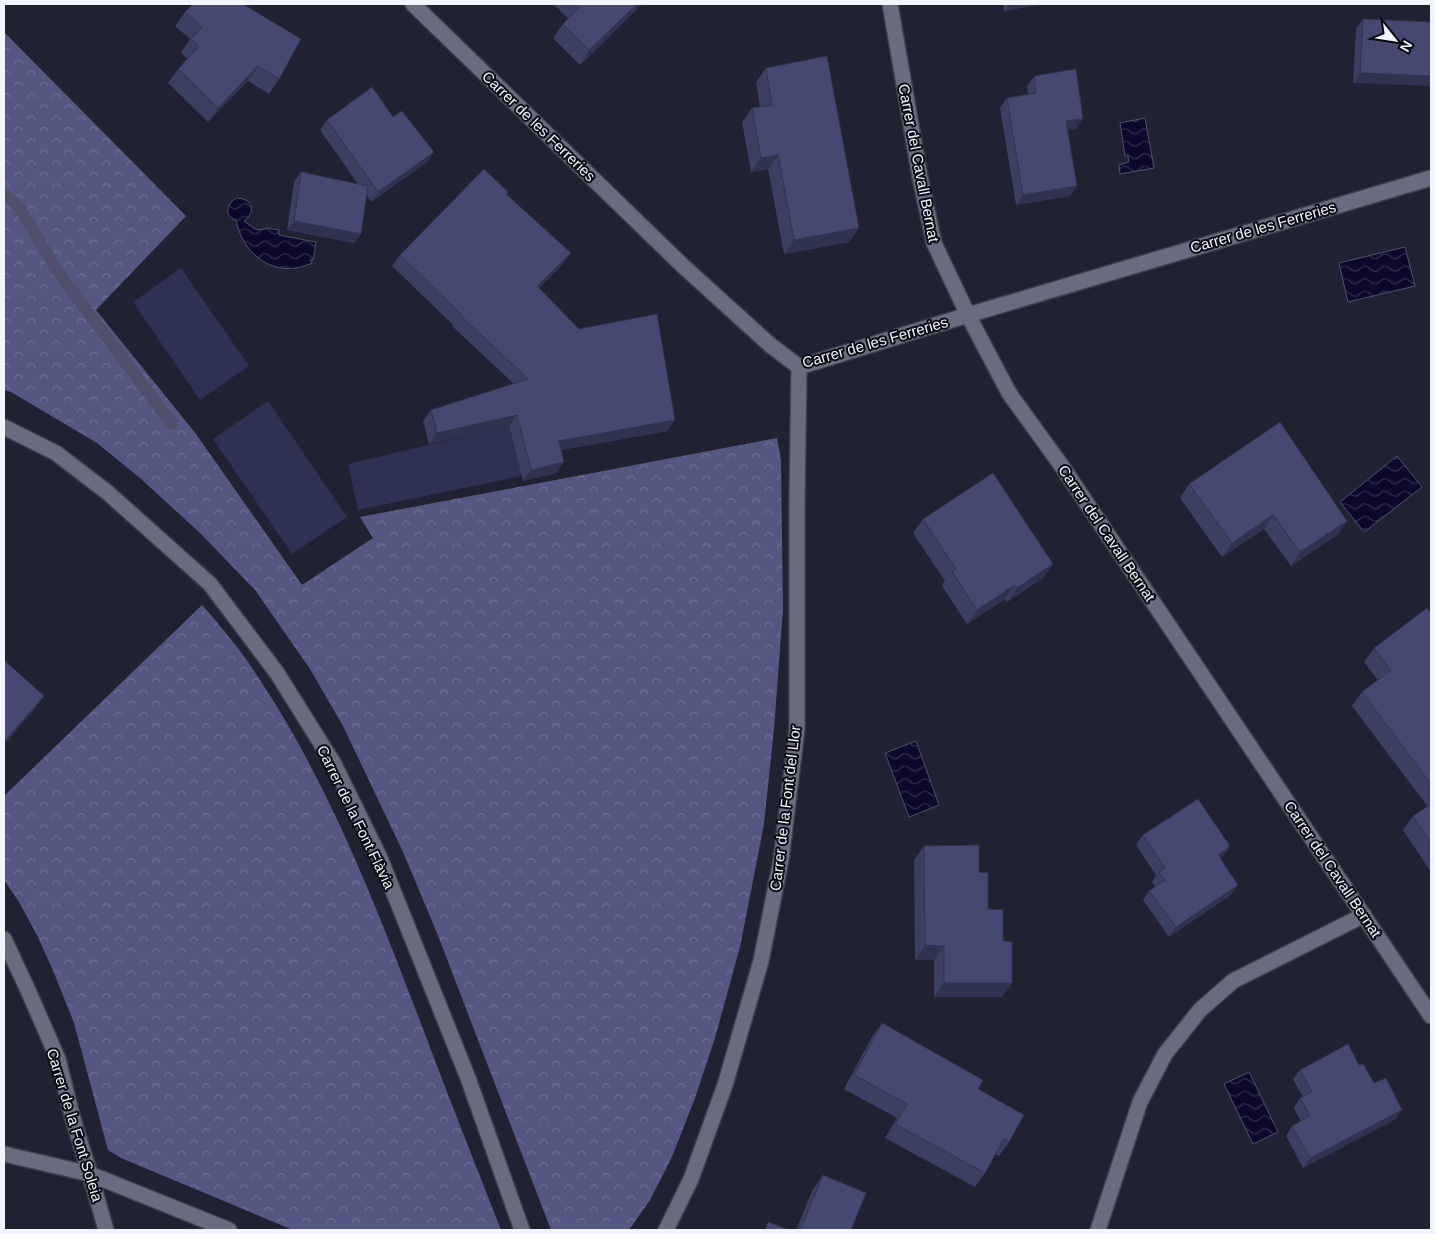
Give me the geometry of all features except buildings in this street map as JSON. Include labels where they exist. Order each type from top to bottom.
[{"type":"street","name":"Carrer de les Ferreries","points":[[413,4],[683,266],[770,344],[800,368],[968,315],[1431,178]]},
{"type":"street","name":"Carrer del Cavall Bernat","points":[[890,4],[920,177],[934,243],[968,315],[1009,393],[1066,473],[1431,1016]]},
{"type":"street","name":"Carrer de la Font del Llor","points":[[666,1230],[690,1179],[725,1085],[761,960],[781,860],[797,729],[797,512],[800,368]]},
{"type":"street","name":"Carrer de la Font Flàvia","points":[[4,427],[56,453],[107,492],[210,584],[277,673],[334,764],[380,858],[468,1078],[522,1230]]},
{"type":"street","points":[[1098,1230],[1140,1102],[1165,1054],[1200,1010],[1232,981],[1364,915]]},
{"type":"street","name":"Carrer de la Font Soleia","points":[[4,939],[58,1059],[73,1119],[106,1230]]},
{"type":"street","points":[[4,1154],[90,1174],[229,1230]]},
{"type":"green space","points":[[4,32],[186,216],[96,310],[196,434],[302,585],[373,538],[360,517],[777,438],[781,460],[783,609],[774,729],[764,824],[740,947],[715,1038],[694,1101],[671,1159],[650,1200],[629,1230],[551,1230],[437,933],[403,852],[343,726],[310,669],[255,590],[200,533],[140,478],[97,443],[11,392],[4,390]]},
{"type":"green space","points":[[202,605],[252,667],[284,718],[330,804],[370,893],[501,1230],[293,1230],[121,1158],[108,1150],[74,1023],[38,937],[19,902],[4,880],[4,796]]},
{"type":"shaded area","points":[[181,268],[249,366],[200,400],[133,302]]},
{"type":"shaded area","points":[[268,401],[347,517],[292,554],[213,439]]},
{"type":"shaded area","points":[[509,426],[522,476],[358,510],[348,464]]},
{"type":"water","points":[[1145,118],[1154,168],[1120,174],[1119,165],[1129,162],[1128,156],[1125,156],[1120,123]]},
{"type":"water","points":[[237,198],[250,203],[252,210],[244,221],[255,229],[279,230],[279,235],[316,242],[313,260],[310,260],[312,263],[299,268],[286,269],[263,261],[254,254],[240,233],[236,220],[228,212],[229,206]]},
{"type":"water","points":[[1405,247],[1415,286],[1348,302],[1339,263]]},
{"type":"water","points":[[1397,456],[1422,487],[1364,532],[1340,502]]},
{"type":"water","points":[[916,741],[939,805],[909,817],[885,753]]},
{"type":"water","points":[[1249,1072],[1278,1132],[1253,1144],[1224,1084]]},
{"type":"waterway","points":[[4,194],[19,207],[58,272],[172,424]]}]
